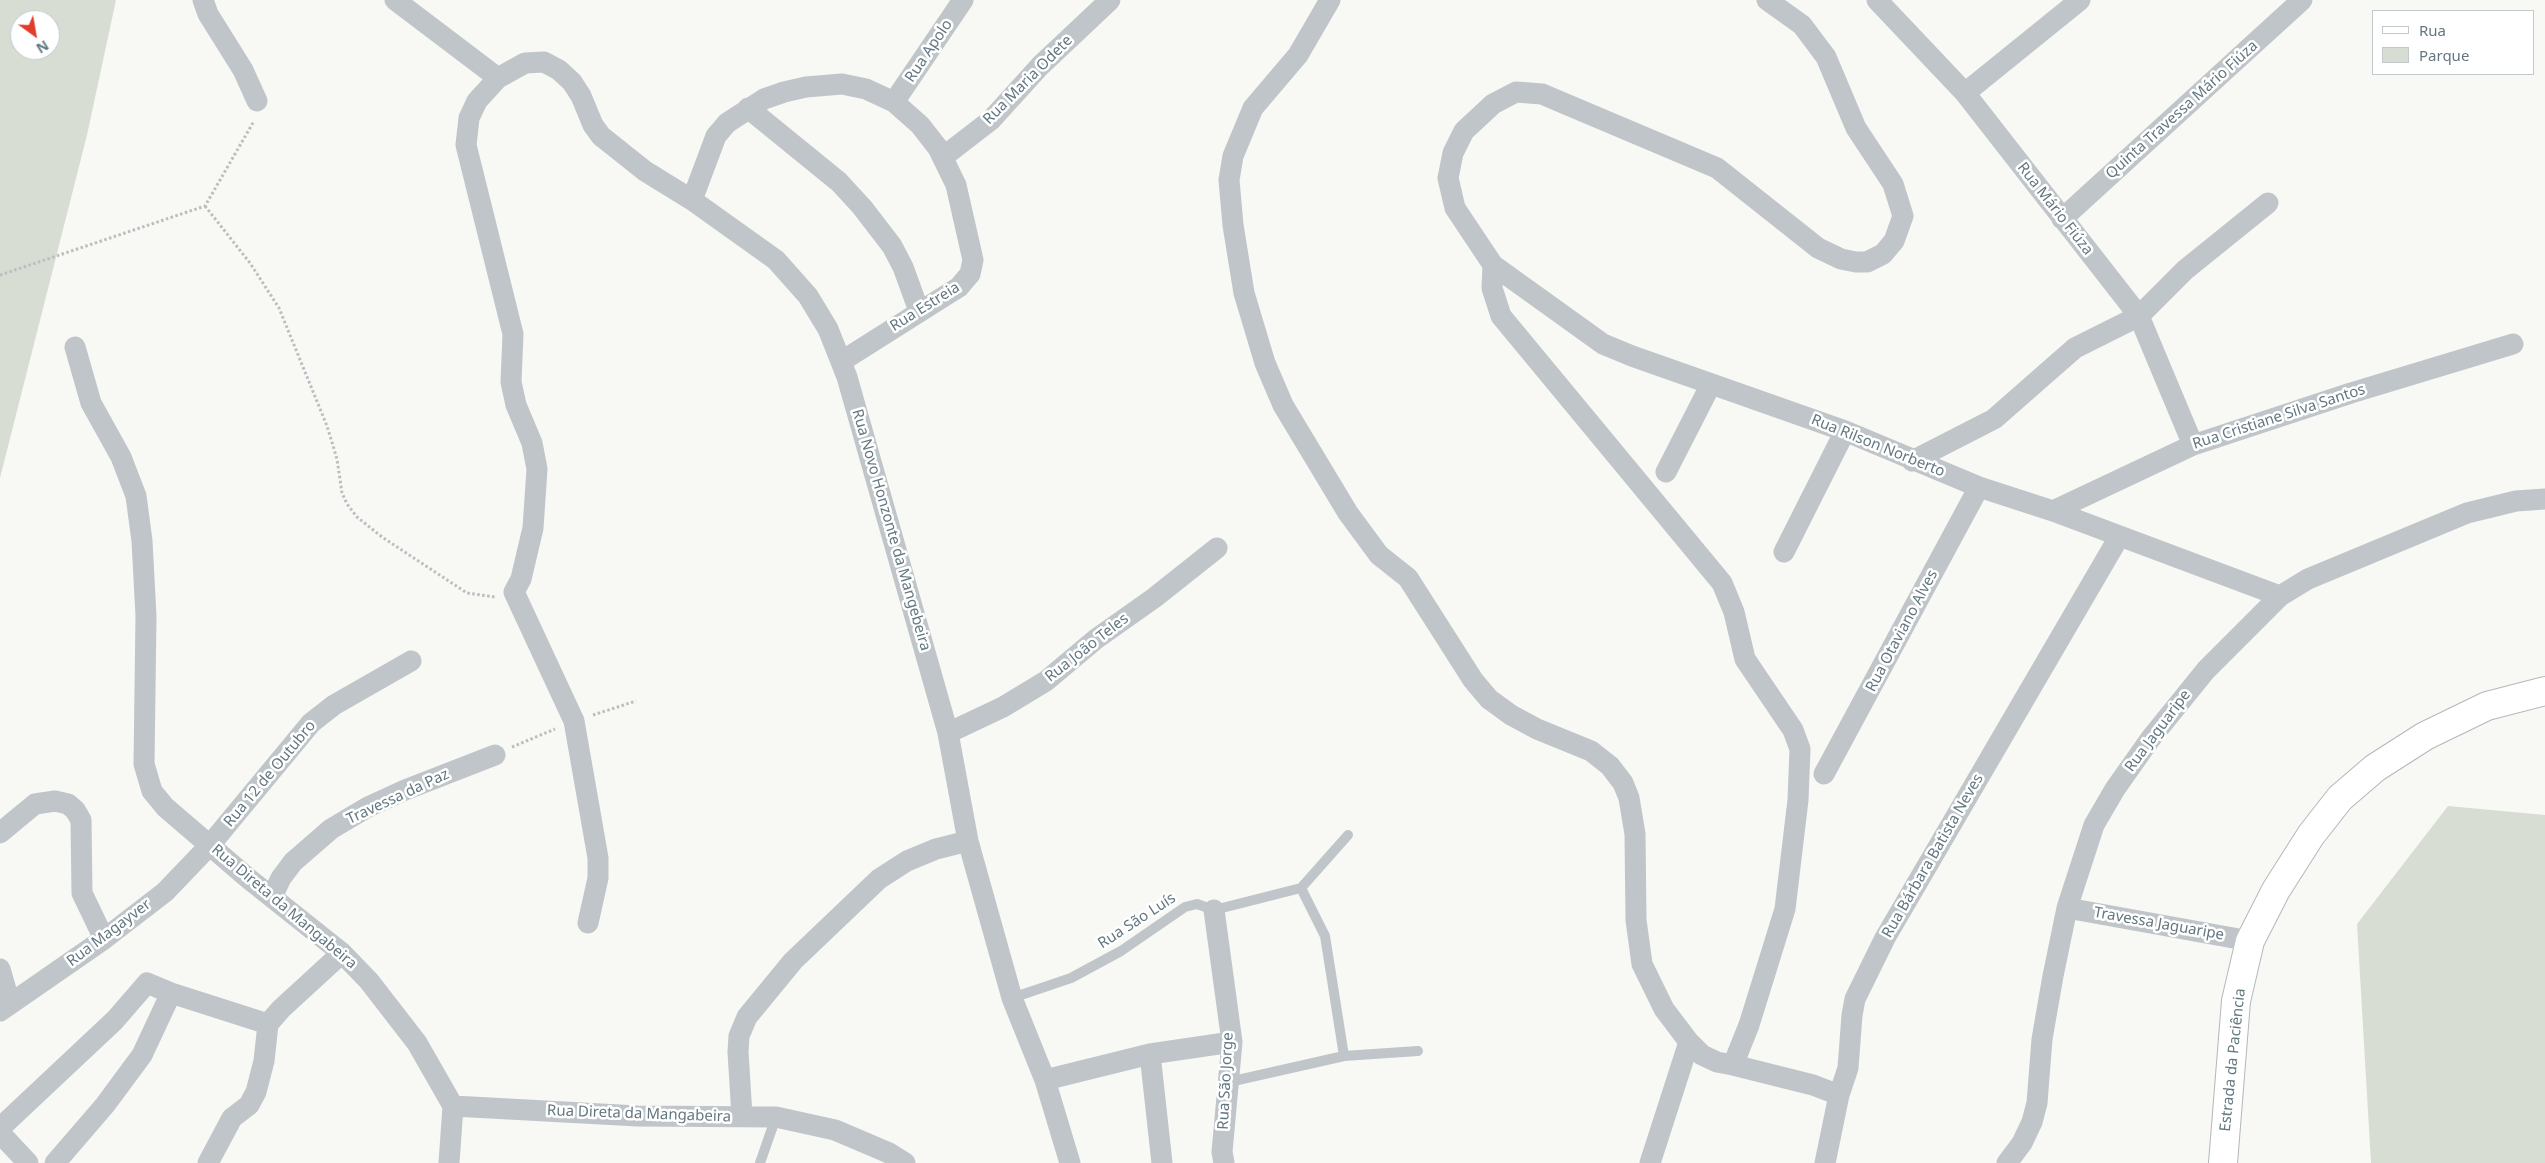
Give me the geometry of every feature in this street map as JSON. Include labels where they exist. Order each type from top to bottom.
[{"type":"main road","name":"Estrada da Paciência","points":[[2220,1160],[2236,1001],[2250,941],[2276,890],[2311,835],[2340,798],[2375,768],[2425,736],[2487,706],[2545,691]]},
{"type":"street","points":[[203,0],[208,14],[243,70],[257,101]]},
{"type":"street","points":[[395,0],[498,78]]},
{"type":"street","name":"Rua Apolo","points":[[894,102],[963,0]]},
{"type":"street","name":"Rua Maria Odete","points":[[943,156],[992,120],[1040,66],[1110,0]]},
{"type":"street","points":[[1330,0],[1298,55],[1253,108],[1233,156],[1230,180],[1233,225],[1244,293],[1265,363],[1283,404],[1348,513],[1379,556],[1408,578],[1473,680],[1489,699],[1511,715],[1537,729],[1592,751],[1610,766],[1623,782],[1629,798],[1635,834],[1636,920],[1642,964],[1664,1009],[1689,1042],[1702,1055],[1716,1062],[1813,1085],[1839,1095]]},
{"type":"street","points":[[1733,1065],[1749,1025],[1785,909],[1798,800],[1800,749],[1793,730],[1745,658],[1734,612],[1722,582],[1501,316],[1492,288],[1493,265],[1455,208],[1448,178],[1453,153],[1464,131],[1493,104],[1516,92],[1542,94],[1717,168],[1818,248],[1841,259],[1866,262],[1883,254],[1894,241],[1903,216],[1893,184],[1856,128],[1826,57],[1802,25],[1767,0]]},
{"type":"street","name":"Rua Mário Fiúza","points":[[1877,0],[1965,93],[2138,316],[2194,445]]},
{"type":"street","points":[[1965,93],[2080,0]]},
{"type":"street","name":"Quinta Travessa Mário Fiúza","points":[[2062,219],[2302,0]]},
{"type":"street","name":"Rua Novo Honzonte da Mangebeira","points":[[514,592],[521,579],[533,528],[537,469],[532,443],[516,405],[511,382],[512,334],[466,145],[469,118],[473,109],[477,101],[498,78],[525,62],[544,62],[559,70],[572,82],[581,96],[593,125],[601,136],[645,172],[692,200],[776,260],[808,296],[828,329],[842,361],[948,733],[968,842],[1012,998],[1044,1080],[1070,1163]]},
{"type":"street","name":"Rua Estreia","points":[[692,200],[716,136],[727,123],[748,108],[784,92],[806,87],[842,84],[866,88],[894,102],[920,125],[943,156],[956,185],[973,260],[965,282],[842,361]]},
{"type":"street","points":[[748,108],[839,182],[862,208],[892,246],[903,267],[919,311]]},
{"type":"street","points":[[1912,461],[1994,419],[2075,348],[2138,316],[2185,270],[2268,203]]},
{"type":"street","name":"Rua Rilson Norberto","points":[[1493,265],[1603,344],[1659,367],[1846,431],[1912,461],[1979,487],[2053,511],[2280,596]]},
{"type":"street","name":"Rua Cristiane Silva Santos","points":[[2053,511],[2194,445],[2351,393],[2514,344]]},
{"type":"street","name":"Rua Direta da Mangabeira","points":[[75,347],[91,403],[121,457],[136,496],[142,542],[146,616],[144,764],[152,791],[164,807],[342,953],[370,981],[438,1075],[453,1106],[638,1116],[776,1117],[834,1130],[889,1153],[905,1163]]},
{"type":"street","points":[[1666,472],[1711,384]]},
{"type":"street","points":[[1784,552],[1846,431]]},
{"type":"street","name":"Rua Otaviano Alves","points":[[1824,774],[1979,487]]},
{"type":"street","name":"Rua Jaguaripe","points":[[2008,1163],[2032,1122],[2037,1103],[2042,1039],[2067,908],[2094,825],[2115,789],[2151,738],[2206,670],[2280,596],[2308,579],[2467,513],[2516,501],[2545,500]]},
{"type":"street","name":"Rua Bárbara Batista Neves","points":[[1825,1163],[1839,1095],[1848,1068],[1855,999],[1885,938],[2119,537]]},
{"type":"street","name":"Rua João Teles","points":[[948,733],[1003,707],[1046,681],[1096,639],[1154,598],[1217,548]]},
{"type":"street","points":[[514,592],[574,721],[598,858],[598,878],[588,923]]},
{"type":"street","name":"Rua 12 de Outubro","points":[[210,845],[311,723],[334,705],[411,661]]},
{"type":"street","name":"Travessa da Paz","points":[[272,897],[281,878],[293,862],[331,829],[390,797],[495,755]]},
{"type":"street","points":[[0,833],[35,804],[55,801],[68,804],[75,810],[81,820],[82,893],[104,939]]},
{"type":"street","points":[[742,1116],[738,1052],[739,1036],[747,1017],[793,961],[879,880],[907,861],[936,849],[968,842]]},
{"type":"street","name":"Rua Magayver","points":[[5,1008],[104,939],[165,892],[210,845]]},
{"type":"street","name":"Travessa Jaguaripe","points":[[2067,908],[2250,941]]},
{"type":"street","name":"Rua São Jorge","points":[[1214,910],[1232,1042],[1222,1152],[1224,1163]]},
{"type":"street","points":[[208,1163],[232,1118],[249,1106],[256,1092],[264,1061],[268,1024],[281,1009],[342,953]]},
{"type":"street","points":[[0,969],[5,1008]]},
{"type":"street","points":[[0,1128],[115,1020],[147,982],[171,993],[268,1024]]},
{"type":"street","points":[[55,1163],[106,1105],[142,1055],[171,993]]},
{"type":"street","points":[[1044,1080],[1150,1054],[1232,1042]]},
{"type":"street","points":[[1650,1163],[1689,1042]]},
{"type":"street","points":[[1150,1054],[1162,1163]]},
{"type":"street","points":[[448,1163],[453,1106]]},
{"type":"street","points":[[0,1133],[28,1163]]},
{"type":"lane","points":[[1344,1056],[1325,936],[1301,888],[1348,835]]},
{"type":"lane","name":"Rua São Luís","points":[[1012,998],[1071,978],[1121,951],[1185,907],[1197,904],[1214,910],[1301,888]]},
{"type":"lane","points":[[1229,1082],[1344,1056],[1418,1051]]},
{"type":"lane","points":[[760,1163],[776,1117]]},
{"type":"path","points":[[0,275],[205,206],[256,119],[257,101]]},
{"type":"path","points":[[205,206],[250,263],[279,308],[327,426],[337,459],[342,493],[357,517],[382,537],[467,593],[486,598],[501,597],[514,592]]},
{"type":"green space","points":[[0,0],[116,0],[87,135],[0,478]]},
{"type":"green space","points":[[2448,806],[2545,815],[2545,1163],[2371,1163],[2357,924]]}]
